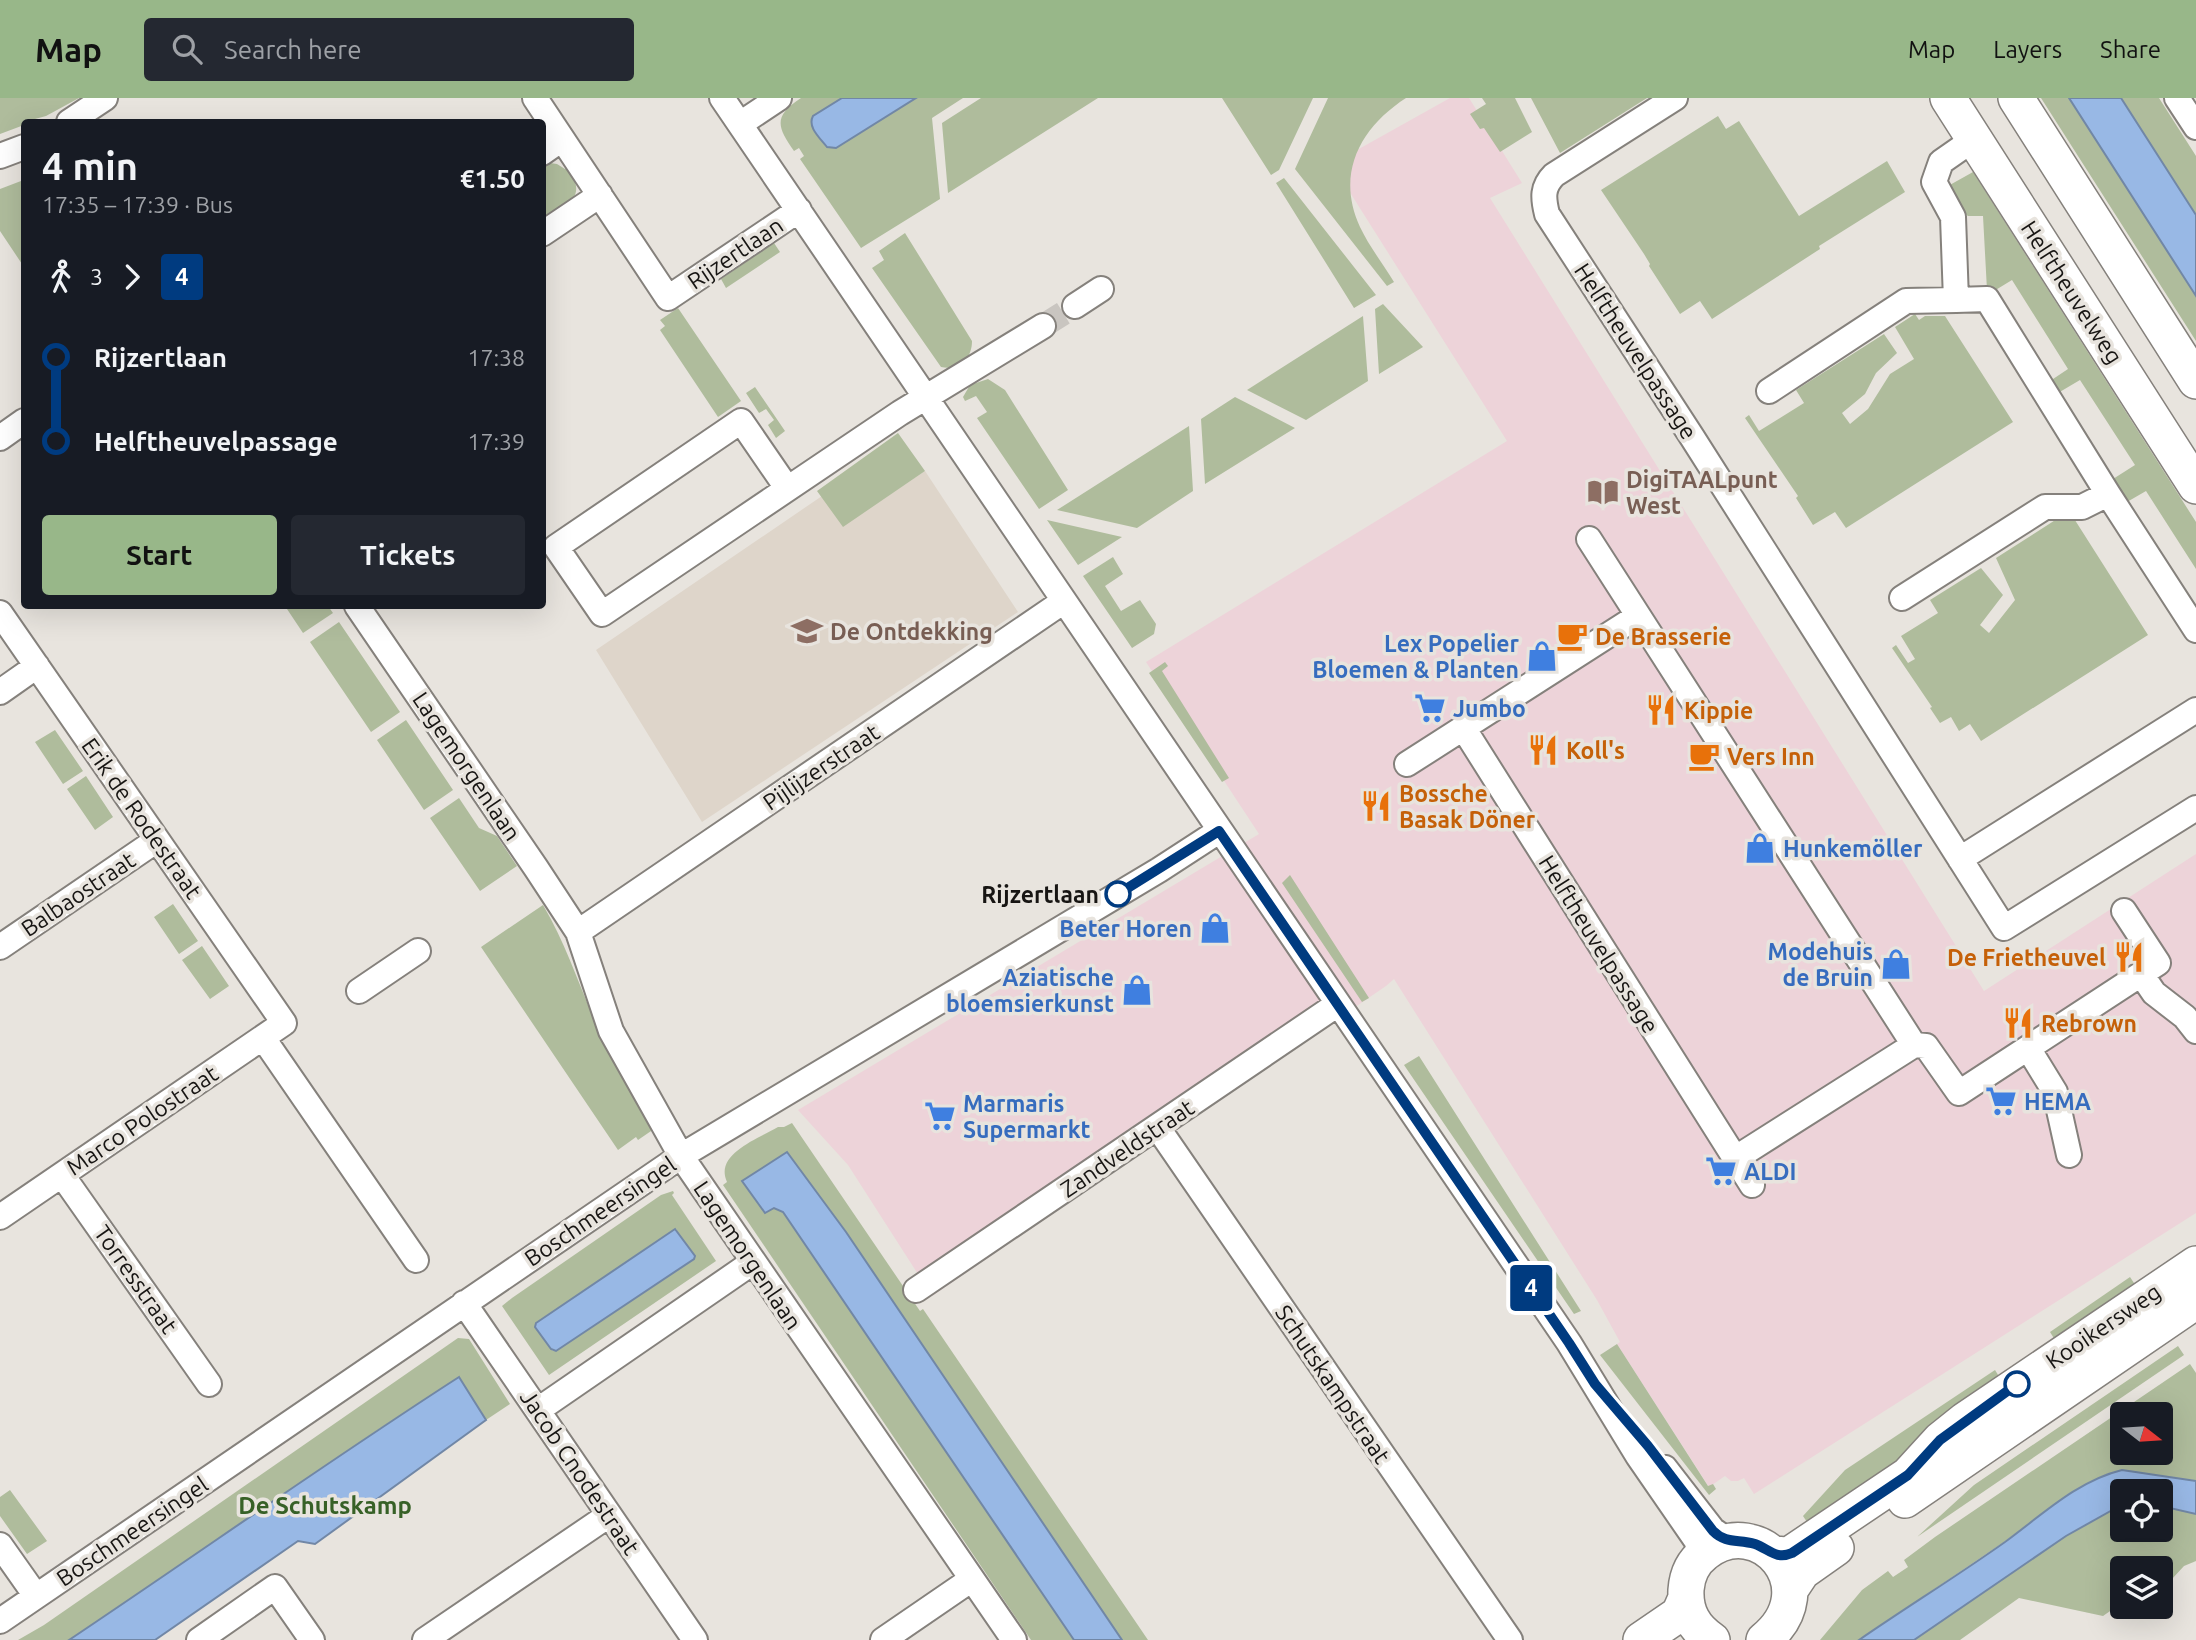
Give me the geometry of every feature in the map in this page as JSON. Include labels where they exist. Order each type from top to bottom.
[{"type":"street","points":[[74,119],[105,98]]},
{"type":"street","name":"Rijzertlaan","points":[[535,98],[542,119]]},
{"type":"street","name":"Rijzertlaan","points":[[722,98],[1569,1343],[1638,1456],[1696,1540],[1700,1550],[1699,1558]]},
{"type":"street","points":[[740,124],[779,98]]},
{"type":"street","name":"Helftheuvelpassage","points":[[1675,98],[1555,175],[1548,182],[1542,198],[1547,214],[2004,928],[2196,808]]},
{"type":"street","name":"Helftheuvelweg","points":[[1948,98],[2196,486]]},
{"type":"street","points":[[2016,98],[2196,381]]},
{"type":"street","points":[[2177,98],[2196,127]]},
{"type":"street","name":"Rijzertlaan","points":[[546,129],[552,146],[600,195],[668,298],[799,210]]},
{"type":"street","points":[[1956,300],[1953,218],[1934,182],[1941,162],[1974,139]]},
{"type":"street","points":[[0,156],[21,148]]},
{"type":"street","points":[[546,231],[600,195]]},
{"type":"street","points":[[1075,306],[1101,289]]},
{"type":"street","points":[[1769,391],[1906,301],[1987,299],[2196,630]]},
{"type":"street","points":[[787,488],[741,421],[556,547],[602,614],[900,413],[1043,326]]},
{"type":"street","points":[[0,438],[21,423]]},
{"type":"street","points":[[1902,598],[2045,508],[2082,507],[2108,494]]},
{"type":"street","points":[[1589,539],[1914,1045]]},
{"type":"street","name":"Pijlijzerstraat","points":[[578,932],[1064,601]]},
{"type":"street","name":"Lagemorgenlaan","points":[[359,609],[578,932],[611,1031],[681,1156],[1014,1640]]},
{"type":"street","name":"Erik de Rodestraat","points":[[0,614],[284,1023]]},
{"type":"street","points":[[1407,764],[1637,616]]},
{"type":"street","points":[[0,692],[37,666]]},
{"type":"street","points":[[1960,859],[2196,710]]},
{"type":"street","name":"Helftheuvelpassage","points":[[1464,729],[1752,1185]]},
{"type":"street","name":"Boschmeersingel","points":[[0,1621],[681,1156],[1159,870],[1219,831]]},
{"type":"street","name":"Balbaostraat","points":[[0,947],[157,840]]},
{"type":"street","points":[[1735,1158],[1914,1045],[1926,1046],[1959,1093],[2158,963],[2124,911]]},
{"type":"street","points":[[359,991],[418,951]]},
{"type":"street","points":[[2141,974],[2154,993],[2185,1017],[2196,1031]]},
{"type":"street","name":"Zandveldstraat","points":[[916,1290],[1338,1004]]},
{"type":"street","name":"Marco Polostraat","points":[[0,1217],[284,1023]]},
{"type":"street","points":[[262,1038],[416,1261]]},
{"type":"street","points":[[2028,1048],[2055,1092],[2069,1155]]},
{"type":"street","name":"Schutskampstraat","points":[[1158,1128],[1510,1640]]},
{"type":"street","name":"Torresstraat","points":[[62,1175],[209,1384]]},
{"type":"street","points":[[538,1410],[753,1262]]},
{"type":"street","name":"Kooikersweg","points":[[1773,1555],[1792,1553],[1908,1475],[1940,1440],[1965,1420],[2196,1264]]},
{"type":"street","name":"Kooikersweg","points":[[1790,1590],[1802,1572],[1825,1555],[2196,1301]]},
{"type":"street","name":"Jacob Cnodestraat","points":[[464,1303],[695,1640]]},
{"type":"street","name":"Rijzertlaan","points":[[1595,1384],[1648,1446],[1713,1531],[1730,1542]]},
{"type":"street","points":[[425,1640],[610,1515]]},
{"type":"street","points":[[1697,1638],[1687,1610],[1686,1582],[1691,1569],[1710,1549],[1741,1541],[1758,1545],[1773,1555],[1783,1566],[1790,1590],[1787,1613],[1778,1627],[1764,1640]]},
{"type":"street","points":[[0,1545],[36,1597]]},
{"type":"street","points":[[883,1640],[972,1579]]},
{"type":"street","points":[[198,1640],[275,1587],[312,1640]]},
{"type":"street","points":[[1642,1640],[1674,1619],[1686,1598]]},
{"type":"shaded area","points":[[1450,98],[1469,98],[1522,183],[1490,198],[1984,991],[2196,854],[2196,1213],[1754,1494],[1744,1478],[1731,1481],[1725,1476],[1709,1487],[1617,1344],[1620,1342],[1597,1300],[1394,979],[932,1296],[848,1165],[798,1110],[1259,834],[1146,662],[1507,441],[1332,164]]},
{"type":"shaded area","name":"De Ontdekking","points":[[925,471],[1018,612],[702,822],[596,650],[822,496],[843,526]]},
{"type":"green space","points":[[0,98],[79,98],[46,116],[21,119],[21,126],[0,134]]},
{"type":"green space","points":[[801,98],[842,98],[813,116],[835,148],[916,98],[963,98],[932,118],[940,199],[861,248],[800,159],[804,156],[799,148],[794,151],[781,128],[782,116],[786,110]]},
{"type":"green space","points":[[981,98],[1098,98],[948,193],[942,123]]},
{"type":"green space","points":[[1222,98],[1313,98],[1279,170],[1271,175]]},
{"type":"green space","points":[[1328,98],[1406,98],[1376,123],[1365,137],[1352,170],[1350,188],[1360,227],[1394,282],[1387,286],[1295,169]]},
{"type":"green space","points":[[1482,98],[1515,98],[1532,132],[1500,152],[1484,128],[1480,129],[1470,114],[1486,104]]},
{"type":"green space","points":[[1531,98],[1647,98],[1560,153]]},
{"type":"green space","points":[[2041,98],[2071,98],[2196,295],[2196,341]]},
{"type":"green space","points":[[2121,98],[2159,98],[2196,156],[2196,215]]},
{"type":"green space","points":[[1718,116],[1726,129],[1739,121],[1799,216],[1887,161],[1905,192],[1819,246],[1820,249],[1712,319],[1700,301],[1680,314],[1601,190]]},
{"type":"green space","points":[[550,163],[568,168],[576,181],[576,189],[572,201],[546,219],[546,166]]},
{"type":"green space","points":[[1973,172],[2196,522],[2196,569],[2146,491],[2127,502],[2113,479],[2135,465],[2080,380],[2058,393],[2050,381],[2068,369],[2012,280],[1994,291],[1987,290],[1983,216],[1965,214],[1948,186]]},
{"type":"green space","points":[[1284,178],[1376,295],[1354,308],[1276,183]]},
{"type":"green space","points":[[21,181],[21,262],[0,231],[0,189]]},
{"type":"green space","points":[[905,233],[972,341],[970,353],[959,365],[941,367],[872,268],[884,260],[879,251]]},
{"type":"green space","points":[[774,243],[780,252],[726,288],[721,279]]},
{"type":"green space","points":[[1383,304],[1423,347],[1379,374],[1375,309]]},
{"type":"green space","points":[[678,308],[741,401],[718,417],[660,330],[665,326],[660,320]]},
{"type":"green space","points":[[1915,314],[1919,320],[1925,316],[1945,316],[2013,422],[1846,528],[1835,512],[1813,525],[1796,498],[1798,496],[1745,418],[1749,415],[1759,431],[1804,403],[1796,390],[1884,334],[1897,353],[1876,373],[1865,394],[1842,413],[1850,424],[1868,409],[1890,374],[1914,359],[1895,327]]},
{"type":"green space","points":[[1363,316],[1368,381],[1306,420],[1247,390]]},
{"type":"green space","points":[[988,379],[1005,390],[1068,490],[1039,509],[977,418],[987,412],[976,396],[965,401],[963,397],[970,385]]},
{"type":"green space","points":[[755,387],[785,431],[776,438],[768,425],[774,420],[766,409],[759,413],[746,393]]},
{"type":"green space","points":[[1235,397],[1295,428],[1205,484],[1201,419]]},
{"type":"green space","points":[[1189,426],[1193,491],[1137,528],[1057,510]]},
{"type":"green space","points":[[898,433],[925,471],[843,527],[817,491]]},
{"type":"green space","points":[[2060,517],[2073,517],[2148,635],[1981,741],[1970,724],[1959,731],[1951,717],[1940,723],[1892,648],[1896,645],[1908,663],[1915,659],[1901,636],[1938,613],[1930,600],[1981,568],[2003,595],[1980,625],[1989,633],[2015,600],[1996,558]]},
{"type":"green space","points":[[1047,520],[1122,537],[1078,565]]},
{"type":"green space","points":[[1113,557],[1123,574],[1105,586],[1121,611],[1140,600],[1156,624],[1154,634],[1132,648],[1083,576]]},
{"type":"green space","points":[[287,609],[330,609],[333,613],[303,633]]},
{"type":"green space","points":[[339,622],[400,712],[371,732],[310,642]]},
{"type":"green space","points":[[1165,662],[1168,666],[1162,671],[1229,778],[1222,782],[1149,673]]},
{"type":"green space","points":[[406,720],[453,790],[424,810],[377,740]]},
{"type":"green space","points":[[55,730],[83,771],[63,784],[35,742]]},
{"type":"green space","points":[[86,776],[113,817],[95,830],[67,789]]},
{"type":"green space","points":[[459,798],[479,828],[497,836],[517,866],[480,891],[430,818]]},
{"type":"green space","points":[[1290,875],[1369,998],[1362,1002],[1282,883]]},
{"type":"green space","points":[[173,904],[198,941],[179,954],[154,917]]},
{"type":"green space","points":[[543,905],[560,937],[608,1051],[654,1129],[638,1140],[636,1137],[618,1150],[481,947]]},
{"type":"green space","points":[[202,946],[229,986],[210,999],[182,960]]},
{"type":"green space","points":[[1419,1056],[1581,1311],[1574,1314],[1404,1065]]},
{"type":"green space","points":[[792,1123],[920,1311],[923,1309],[1148,1640],[1122,1640],[846,1232],[787,1152],[743,1181],[774,1208],[783,1212],[1074,1640],[1031,1640],[723,1185],[727,1182],[725,1172],[732,1155],[778,1127]]},
{"type":"green space","points":[[673,1191],[672,1195],[716,1261],[549,1375],[502,1306],[661,1195]],"holes":[[[677,1230],[606,1316],[553,1351],[536,1323]]]},
{"type":"green space","points":[[2130,1277],[2140,1292],[2055,1340],[2050,1332]]},
{"type":"green space","points":[[458,1338],[469,1339],[510,1404],[486,1420],[459,1378],[379,1429],[69,1640],[18,1640],[44,1625]]},
{"type":"green space","points":[[1617,1344],[1708,1486],[1713,1484],[1716,1489],[1709,1495],[1600,1355]]},
{"type":"green space","points":[[2178,1346],[2184,1355],[2115,1402],[2110,1402],[2110,1405],[1917,1537],[1974,1485]]},
{"type":"green space","points":[[2190,1364],[2196,1373],[2196,1481],[2122,1470],[2107,1474],[2066,1496],[2004,1542],[1859,1640],[1820,1640],[1862,1590],[1888,1571],[1893,1577],[1908,1567],[1904,1560],[2110,1418],[2110,1465],[2174,1465],[2174,1402],[2134,1402]]},
{"type":"green space","points":[[1995,1370],[2000,1378],[1813,1531],[1803,1516],[1845,1470]]},
{"type":"green space","points":[[10,1490],[47,1541],[27,1554],[0,1516],[0,1497]]},
{"type":"green space","points":[[2173,1509],[2196,1514],[2196,1561],[2184,1566],[2173,1578],[2173,1556],[2110,1556],[2110,1611],[2103,1616],[2019,1598],[1960,1640],[1914,1640],[2066,1536],[2110,1511],[2110,1542],[2173,1542]]},
{"type":"water","points":[[842,98],[916,98],[836,148],[827,147],[815,132],[813,116]]},
{"type":"water","points":[[2069,98],[2121,98],[2196,215],[2196,296]]},
{"type":"water","points":[[787,1152],[846,1232],[1122,1640],[1074,1640],[783,1212],[774,1208],[765,1213],[742,1181]]},
{"type":"water","points":[[675,1229],[695,1256],[694,1259],[556,1351],[551,1349],[535,1327],[536,1323]]},
{"type":"water","points":[[459,1377],[486,1420],[315,1544],[298,1541],[155,1640],[69,1640],[361,1442]]},
{"type":"water","points":[[2122,1470],[2196,1481],[2196,1514],[2173,1509],[2173,1479],[2110,1479],[2110,1511],[2066,1536],[1914,1640],[1859,1640],[1987,1555],[2075,1490]]},
{"type":"tunnel","points":[[1043,326],[1075,306]]},
{"type":"bus line","name":"4","points":[[1118,894],[1219,831],[1595,1384],[1648,1446],[1713,1531],[1724,1539],[1758,1545],[1773,1555],[1792,1553],[1908,1475],[1940,1440],[2017,1384]]},
{"type":"place","name":"DigiTAALpunt West","points":[[1603,492]]},
{"type":"place","name":"De Ontdekking","points":[[807,631]]},
{"type":"place","name":"De Brasserie","points":[[1572,636]]},
{"type":"place","name":"Lex Popelier Bloemen & Planten","points":[[1542,656]]},
{"type":"place","name":"Jumbo","points":[[1430,708]]},
{"type":"place","name":"Kippie","points":[[1661,710]]},
{"type":"place","name":"Koll's","points":[[1543,750]]},
{"type":"place","name":"Vers Inn","points":[[1704,756]]},
{"type":"place","name":"Bossche Basak Döner","points":[[1376,806]]},
{"type":"place","name":"Hunkemöller","points":[[1760,848]]},
{"type":"place","name":"Rijzertlaan","points":[[1118,894]]},
{"type":"place","name":"Beter Horen","points":[[1215,928]]},
{"type":"place","name":"De Frietheuvel","points":[[2129,957]]},
{"type":"place","name":"Modehuis de Bruin","points":[[1896,964]]},
{"type":"place","name":"Aziatische bloemsierkunst","points":[[1137,990]]},
{"type":"place","name":"Rebrown","points":[[2018,1023]]},
{"type":"place","name":"HEMA","points":[[2001,1101]]},
{"type":"place","name":"Marmaris Supermarkt","points":[[940,1116]]},
{"type":"place","name":"ALDI","points":[[1721,1171]]},
{"type":"district","name":"De Schutskamp","points":[[325,1505]]}]
